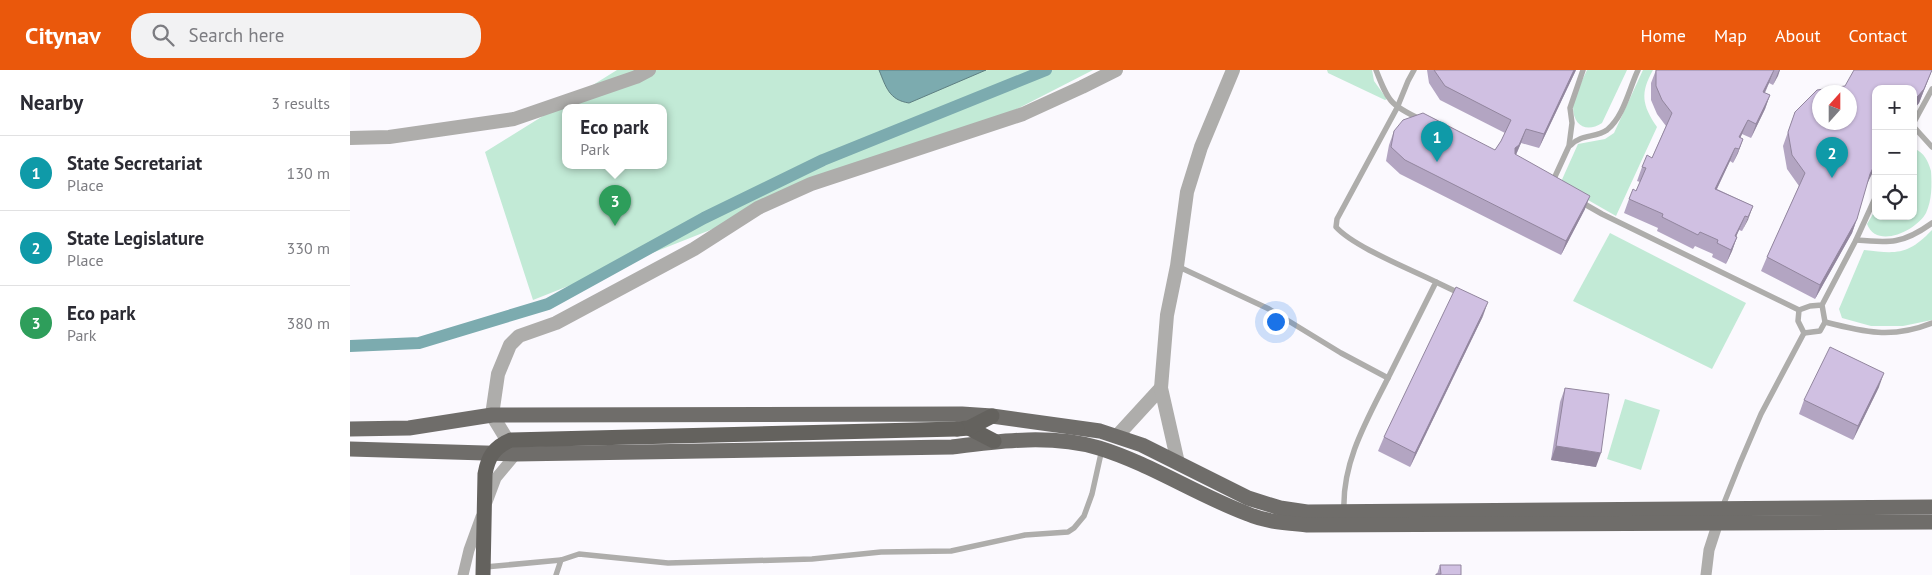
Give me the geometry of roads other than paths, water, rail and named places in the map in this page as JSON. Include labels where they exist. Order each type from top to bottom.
[{"type":"highway","points":[[963,429],[992,416]]},
{"type":"highway","points":[[484,571],[485,474],[488,460],[496,448],[512,440],[963,429],[994,441]]},
{"type":"main road","points":[[350,429],[408,428],[492,415],[962,414],[1100,430],[1142,445],[1248,498],[1280,508],[1307,512],[1932,507]]},
{"type":"main road","points":[[350,449],[516,454],[952,447],[994,441],[1050,440],[1102,449],[1249,515],[1279,522],[1308,525],[1932,522]]},
{"type":"street","points":[[350,138],[389,137],[514,119],[636,77],[649,70]]},
{"type":"street","points":[[463,575],[469,550],[496,478],[516,454],[492,415],[498,374],[510,345],[519,336],[556,324],[590,306],[694,249],[758,208],[786,194],[1023,114],[1116,70]]},
{"type":"street","points":[[1178,463],[1161,388],[1167,315],[1177,266],[1187,192],[1201,147],[1233,70]]},
{"type":"street","points":[[1117,436],[1161,388]]},
{"type":"street","points":[[1706,575],[1709,550],[1722,508]]},
{"type":"lane","points":[[1376,70],[1386,95],[1397,108],[1425,121]]},
{"type":"lane","points":[[1414,70],[1397,108],[1337,219],[1336,227],[1343,234],[1363,246],[1463,294]]},
{"type":"lane","points":[[1551,185],[1569,146],[1572,130],[1570,108],[1584,70]]},
{"type":"lane","points":[[1569,146],[1576,139],[1606,131],[1617,118],[1638,70]]},
{"type":"lane","points":[[1917,117],[1932,89]]},
{"type":"lane","points":[[1917,130],[1932,147]]},
{"type":"lane","points":[[1543,181],[1559,190]]},
{"type":"lane","points":[[1576,199],[1610,218],[1799,310],[1810,306],[1822,305]]},
{"type":"lane","points":[[1804,333],[1820,331],[1825,322],[1822,305],[1872,205]]},
{"type":"lane","points":[[1856,240],[1886,243],[1914,236],[1932,223]]},
{"type":"lane","points":[[1177,266],[1209,283],[1252,301],[1388,378]]},
{"type":"lane","points":[[1344,512],[1343,492],[1351,456],[1436,282]]},
{"type":"lane","points":[[1799,310],[1798,321],[1804,333]]},
{"type":"lane","points":[[1825,322],[1868,332],[1883,333],[1903,331],[1932,323]]},
{"type":"lane","points":[[1722,508],[1761,414],[1804,333]]},
{"type":"lane","points":[[484,571],[561,560],[579,554],[668,563],[812,559],[881,552],[952,551],[1025,535],[1060,534],[1074,528],[1084,516],[1092,494],[1102,449]]},
{"type":"lane","points":[[556,575],[561,560]]},
{"type":"water","points":[[879,70],[986,70],[909,103],[897,99],[889,92]]},
{"type":"waterway","points":[[350,346],[419,343],[548,304],[704,218],[823,160],[1046,70]]},
{"type":"place","name":"State Secretariat","points":[[1437,162]]},
{"type":"place","name":"State Legislature","points":[[1832,178]]},
{"type":"place","name":"Eco park","points":[[615,226]]}]
